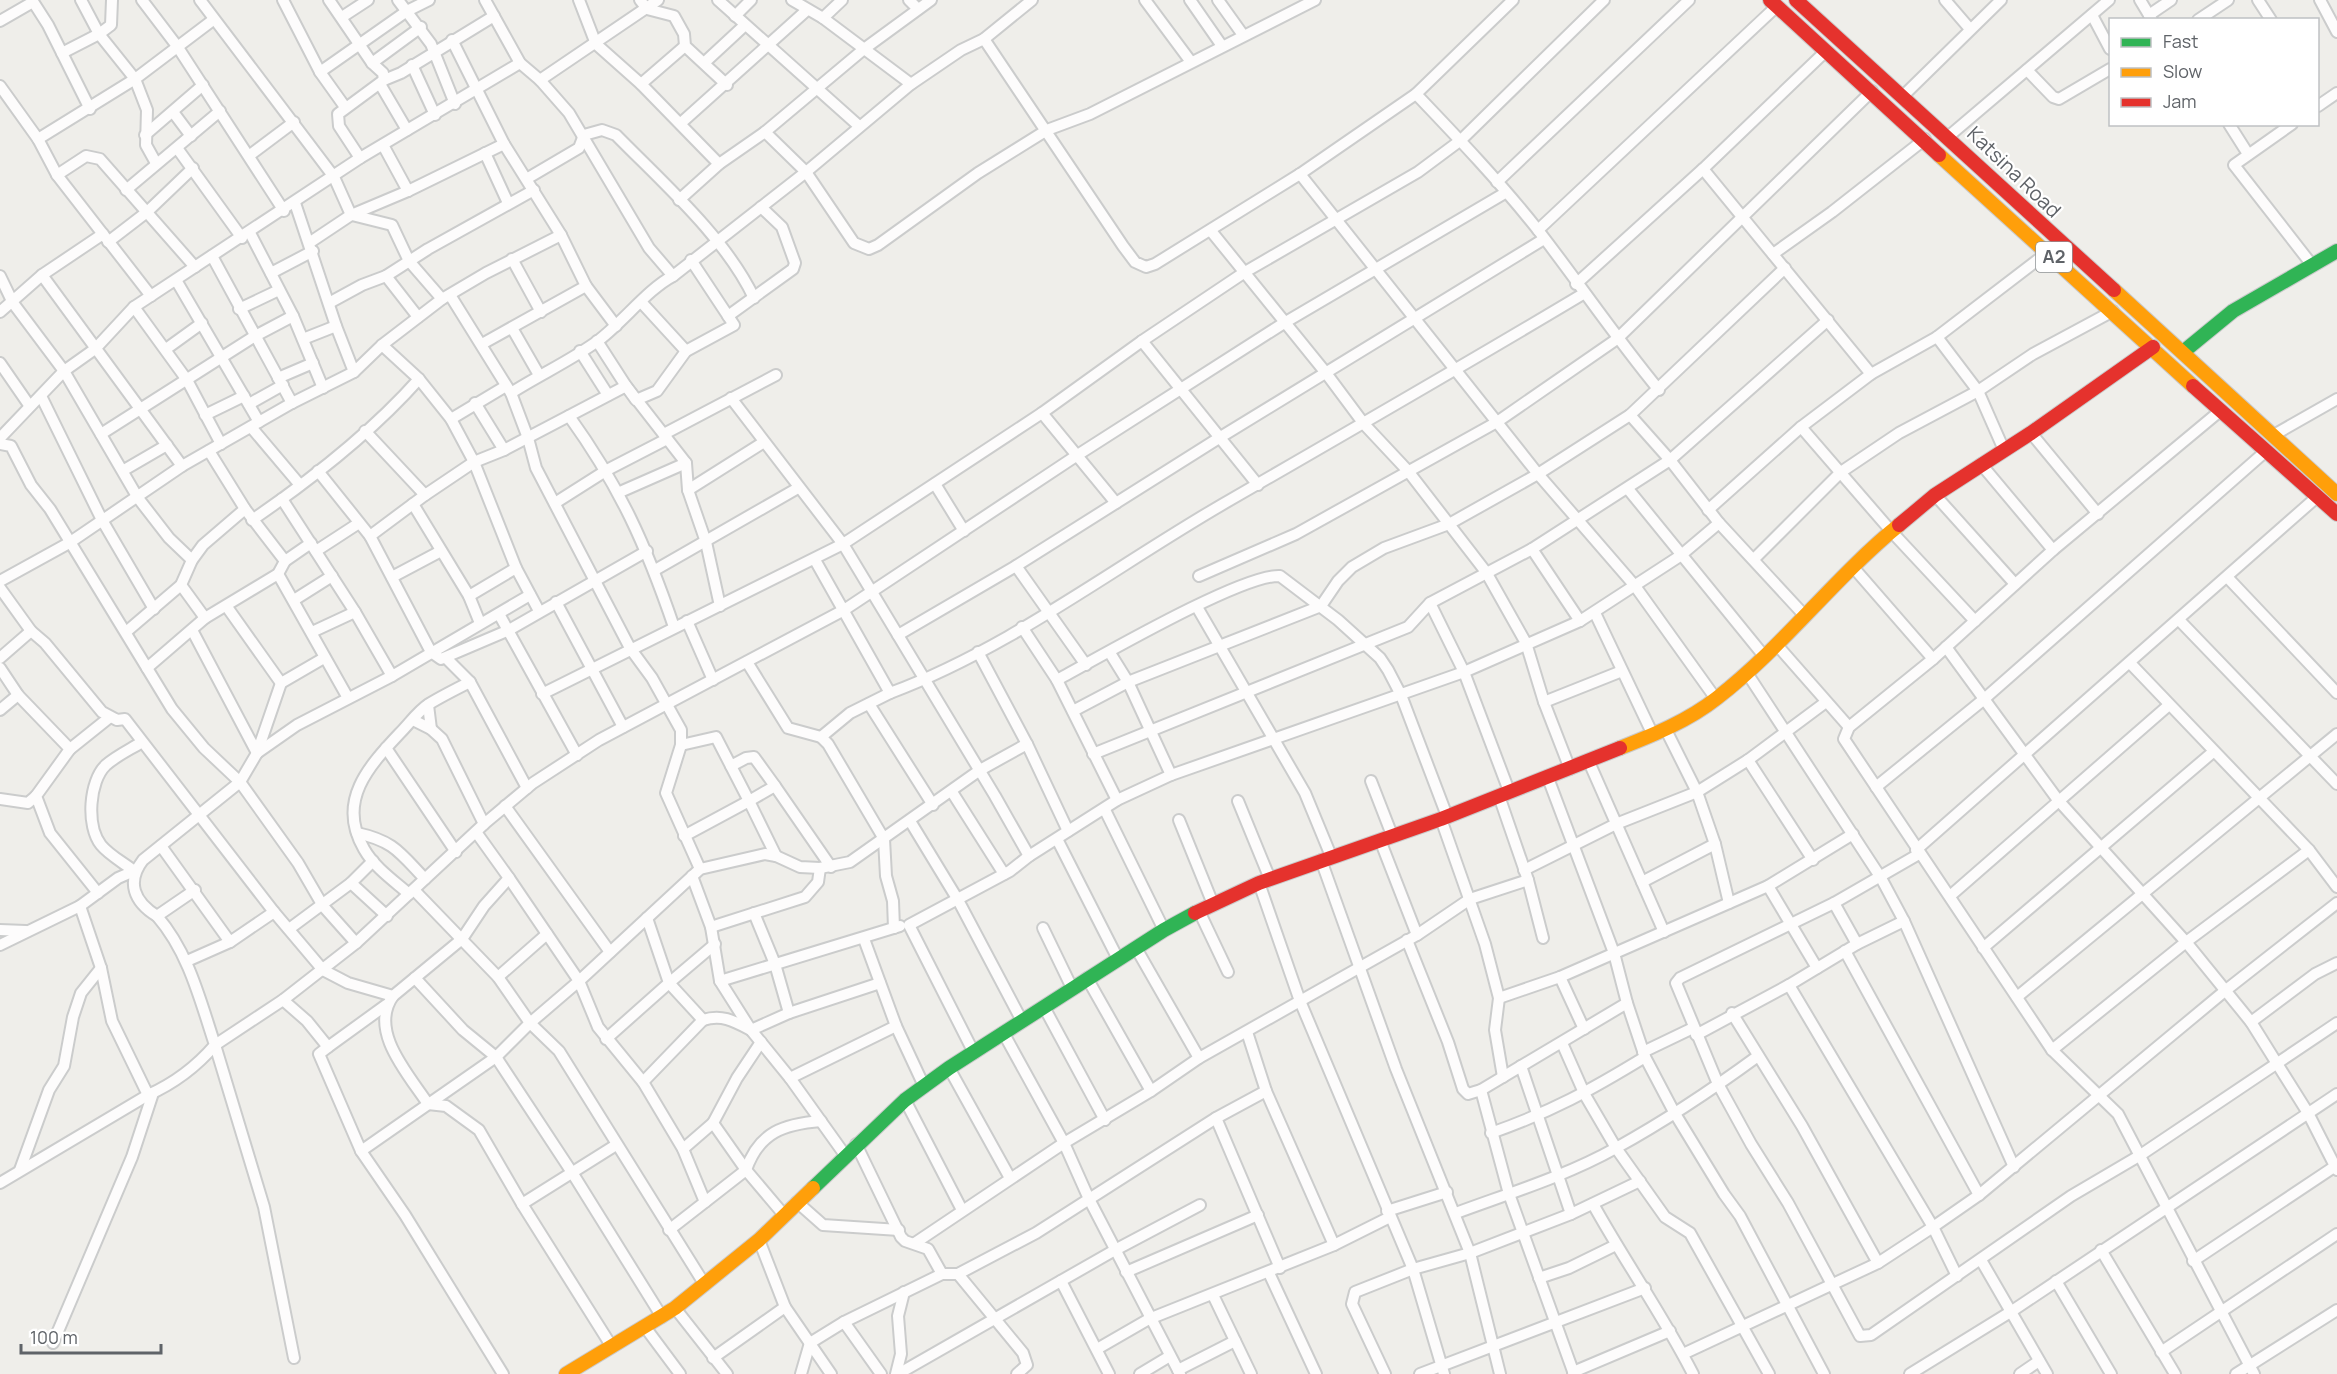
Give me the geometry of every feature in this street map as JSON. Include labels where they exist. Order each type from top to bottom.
[{"type":"main road","name":"Katsina Road","points":[[1796,0],[1949,136],[2086,267],[2155,326],[2337,494]]},
{"type":"main road","name":"A2","points":[[1774,3],[2113,310],[2220,411],[2337,514]]},
{"type":"main road","points":[[2183,352],[2233,311],[2337,251]]},
{"type":"main road","points":[[2142,338],[2155,326]]},
{"type":"main road","points":[[567,1374],[662,1317],[705,1285],[759,1240],[856,1144],[905,1100],[949,1068],[1164,930],[1213,904],[1265,881],[1444,818],[1589,762],[1660,732],[1716,699],[1777,645],[1891,531],[1935,495],[2031,433],[2153,347]]},
{"type":"street","points":[[81,0],[99,34],[135,79],[147,110],[146,146],[156,163]]},
{"type":"street","points":[[62,53],[99,34],[111,25],[112,0]]},
{"type":"street","points":[[142,0],[177,46],[250,155],[284,211]]},
{"type":"street","points":[[200,0],[334,177],[351,215]]},
{"type":"street","points":[[329,0],[361,43],[372,63],[383,73],[382,82],[407,130]]},
{"type":"street","points":[[342,17],[368,0]]},
{"type":"street","points":[[398,0],[421,27],[434,50],[455,104]]},
{"type":"street","points":[[320,72],[407,11],[429,0]]},
{"type":"street","points":[[485,0],[520,63],[540,80],[569,112],[649,248],[673,276]]},
{"type":"street","points":[[579,0],[596,44],[681,123],[719,164]]},
{"type":"street","points":[[540,80],[596,44],[644,5],[658,0]]},
{"type":"street","points":[[718,0],[859,126]]},
{"type":"street","points":[[735,16],[751,0]]},
{"type":"street","points":[[792,0],[823,18],[911,84]]},
{"type":"street","points":[[823,18],[843,0]]},
{"type":"street","points":[[909,0],[918,9]]},
{"type":"street","points":[[679,200],[719,164],[765,132],[864,49],[931,0]]},
{"type":"street","points":[[451,419],[476,403],[538,375],[597,341],[642,303],[661,282],[673,276],[806,172],[911,84],[961,50],[984,39],[1032,0]]},
{"type":"street","points":[[1145,0],[1191,62]]},
{"type":"street","points":[[1218,0],[1243,35]]},
{"type":"street","points":[[765,132],[806,172],[854,243],[858,247],[869,249],[878,245],[978,173],[1047,130],[1090,114],[1315,0]]},
{"type":"street","points":[[984,39],[1135,262],[1146,267],[1211,231],[1300,174],[1416,94],[1513,0]]},
{"type":"street","points":[[542,694],[630,648],[815,560],[843,544],[1042,413],[1142,341],[1245,272],[1418,172],[1461,140],[1604,0]]},
{"type":"street","points":[[1497,182],[1689,0]]},
{"type":"street","points":[[1945,0],[1970,29]]},
{"type":"street","points":[[1904,95],[2001,0]]},
{"type":"street","points":[[1949,136],[2109,0]]},
{"type":"street","points":[[2140,0],[2151,17],[2171,0]]},
{"type":"street","points":[[2201,18],[2229,0]]},
{"type":"street","points":[[2258,0],[2270,18]]},
{"type":"street","points":[[2320,0],[2335,24]]},
{"type":"street","points":[[0,21],[33,1],[90,109]]},
{"type":"street","points":[[285,1],[320,72],[345,107]]},
{"type":"street","points":[[1194,2],[1222,46]]},
{"type":"street","points":[[898,635],[1016,566],[1219,438],[1415,319],[1541,235],[1774,3]]},
{"type":"street","points":[[644,5],[674,16],[684,34],[685,46],[727,85]]},
{"type":"street","points":[[681,123],[727,85],[807,10]]},
{"type":"street","points":[[2092,15],[2109,47]]},
{"type":"street","points":[[360,159],[339,126],[338,114],[382,82],[494,16]]},
{"type":"street","points":[[38,139],[90,109],[135,79],[213,20]]},
{"type":"street","points":[[704,63],[746,25]]},
{"type":"street","points":[[372,63],[421,27]]},
{"type":"street","points":[[452,40],[504,144],[528,178],[561,235],[586,286],[616,326]]},
{"type":"street","points":[[641,84],[685,46]]},
{"type":"street","points":[[1576,284],[1703,169],[1826,51]]},
{"type":"street","points":[[0,438],[29,405],[41,396],[64,371],[95,349],[134,307],[246,236],[360,159],[520,63]]},
{"type":"street","points":[[412,65],[435,115]]},
{"type":"street","points":[[2027,70],[2054,97],[2059,99],[2109,70]]},
{"type":"street","points":[[145,135],[203,85]]},
{"type":"street","points":[[0,86],[38,139],[57,176],[151,296]]},
{"type":"street","points":[[1199,576],[1296,534],[1497,422],[1617,339],[1872,91]]},
{"type":"street","points":[[2319,103],[2337,93]]},
{"type":"street","points":[[1416,94],[1461,140],[1541,235],[1617,339],[1659,390]]},
{"type":"street","points":[[126,190],[220,111]]},
{"type":"street","points":[[173,112],[191,136]]},
{"type":"street","points":[[250,155],[294,122]]},
{"type":"street","points":[[2230,126],[2248,154]]},
{"type":"street","points":[[2273,126],[2278,134]]},
{"type":"street","points":[[2289,126],[2235,162],[2235,166],[2312,265]]},
{"type":"street","points":[[584,135],[602,130],[616,135],[716,241],[741,271],[754,298]]},
{"type":"street","points":[[528,178],[579,148],[584,135]]},
{"type":"street","points":[[1773,254],[1832,212],[1925,139]]},
{"type":"street","points":[[271,273],[311,247],[351,215],[408,191],[504,144]]},
{"type":"street","points":[[383,145],[408,191]]},
{"type":"street","points":[[177,148],[246,236],[271,273],[303,339],[323,388]]},
{"type":"street","points":[[485,153],[508,204]]},
{"type":"street","points":[[57,176],[86,156],[94,156],[195,267]]},
{"type":"street","points":[[0,312],[13,303],[42,275],[147,212],[193,168]]},
{"type":"street","points":[[1703,169],[1871,374]]},
{"type":"street","points":[[1300,174],[1538,474],[1635,586],[1716,699]]},
{"type":"street","points":[[329,303],[362,285],[386,276],[534,190]]},
{"type":"street","points":[[0,1183],[183,1076],[215,1045],[283,1000],[323,970],[387,916],[505,806],[527,788],[577,755],[623,727],[844,610],[1076,456],[1284,323],[1505,193]]},
{"type":"street","points":[[295,203],[336,326],[354,372]]},
{"type":"street","points":[[728,316],[793,269],[795,263],[782,227],[761,207]]},
{"type":"street","points":[[351,215],[392,225],[409,261],[446,297],[482,344],[508,389],[528,438],[536,468],[630,648],[652,678],[681,730],[681,745],[666,793],[696,872],[715,944],[720,981],[751,1030],[790,1078],[845,1155]]},
{"type":"street","points":[[1211,231],[1326,373],[1364,424],[1408,471],[1486,572],[1526,643],[1544,702],[1570,769]]},
{"type":"street","points":[[0,581],[69,543],[182,466],[292,403],[354,372],[382,345],[446,297],[561,235]]},
{"type":"street","points":[[1708,510],[1801,427],[1871,374],[1937,337],[2048,252]]},
{"type":"street","points":[[212,256],[292,403]]},
{"type":"street","points":[[512,260],[541,312]]},
{"type":"street","points":[[597,341],[636,400],[657,391],[686,351],[734,325],[691,260]]},
{"type":"street","points":[[1072,711],[1128,682],[1321,606],[1338,581],[1352,567],[1384,549],[1449,524],[1538,474],[1630,415],[1659,390],[1785,268]]},
{"type":"street","points":[[42,275],[182,466]]},
{"type":"street","points":[[0,276],[13,303],[64,371],[124,470],[138,498],[169,538],[192,560]]},
{"type":"street","points":[[386,276],[418,317]]},
{"type":"street","points":[[176,280],[247,400],[255,424],[300,485]]},
{"type":"street","points":[[482,344],[586,286]]},
{"type":"street","points":[[239,309],[279,290]]},
{"type":"street","points":[[821,737],[850,713],[890,693],[926,680],[1022,627],[1230,500],[1457,370],[1583,294]]},
{"type":"street","points":[[642,303],[686,351]]},
{"type":"street","points":[[134,307],[186,380],[221,444]]},
{"type":"street","points":[[1754,559],[1841,472],[1899,433],[1978,391],[2033,354],[2113,310]]},
{"type":"street","points":[[101,435],[255,336],[292,316]]},
{"type":"street","points":[[1093,754],[1150,729],[1408,627],[1430,603],[1532,549],[1670,460],[1827,320]]},
{"type":"street","points":[[166,349],[202,323]]},
{"type":"street","points":[[303,339],[336,326]]},
{"type":"street","points":[[512,328],[538,375]]},
{"type":"street","points":[[1937,337],[1978,391],[2004,450]]},
{"type":"street","points":[[1142,341],[1258,485]]},
{"type":"street","points":[[382,345],[418,379],[451,419],[474,462],[516,568],[539,611]]},
{"type":"street","points":[[580,351],[608,395]]},
{"type":"street","points":[[0,363],[3,376],[29,405]]},
{"type":"street","points":[[205,415],[247,400],[313,363]]},
{"type":"street","points":[[555,503],[731,398],[776,375]]},
{"type":"street","points":[[252,520],[318,471],[365,431],[418,379]]},
{"type":"street","points":[[370,536],[474,462],[528,438],[626,386]]},
{"type":"street","points":[[626,386],[686,463],[688,490],[706,542],[720,606]]},
{"type":"street","points":[[41,396],[102,520],[154,609]]},
{"type":"street","points":[[731,398],[843,544],[980,770],[1029,856]]},
{"type":"street","points":[[2272,436],[2337,399]]},
{"type":"street","points":[[476,403],[504,450]]},
{"type":"street","points":[[2220,411],[2054,549],[1933,659],[1849,727],[1844,739],[2052,1050],[2118,1114],[2134,1142],[2165,1209],[2252,1370]]},
{"type":"street","points":[[1042,413],[1116,503]]},
{"type":"street","points":[[1630,415],[1670,460],[1719,523],[1805,616]]},
{"type":"street","points":[[569,416],[620,492],[647,550],[674,627]]},
{"type":"street","points":[[1801,427],[1891,531],[1976,621]]},
{"type":"street","points":[[365,431],[425,495]]},
{"type":"street","points":[[2031,433],[2098,514]]},
{"type":"street","points":[[688,490],[764,442]]},
{"type":"street","points":[[0,444],[11,446],[31,485],[50,509],[172,710],[191,733],[240,782],[298,862],[323,906],[356,943]]},
{"type":"street","points":[[124,470],[167,445]]},
{"type":"street","points":[[209,451],[252,520],[285,561]]},
{"type":"street","points":[[1876,787],[1983,700],[2266,451]]},
{"type":"street","points":[[620,492],[686,463]]},
{"type":"street","points":[[1981,464],[2054,549]]},
{"type":"street","points":[[318,471],[370,536],[431,652],[437,658],[447,659],[509,630],[647,550]]},
{"type":"street","points":[[935,484],[964,531]]},
{"type":"street","points":[[655,570],[798,488]]},
{"type":"street","points":[[1628,489],[1680,556],[1764,656]]},
{"type":"street","points":[[1935,495],[2015,584]]},
{"type":"street","points":[[2318,496],[1918,852],[1881,878],[1677,981],[1676,987],[1719,1084],[1751,1144],[1788,1203],[1833,1285],[1856,1333],[1863,1338],[1981,1260],[2071,1196],[2139,1156],[2337,1023]]},
{"type":"street","points":[[282,499],[355,612],[393,676]]},
{"type":"street","points":[[413,504],[469,596],[480,623]]},
{"type":"street","points":[[126,632],[181,585],[192,560],[216,532],[245,509]]},
{"type":"street","points":[[147,668],[205,618],[227,607],[278,574],[285,561],[359,523]]},
{"type":"street","points":[[720,981],[909,925],[1004,874],[1117,800],[1171,775],[1464,672],[1580,621],[1680,556],[1719,523]]},
{"type":"street","points":[[1532,549],[1580,621]]},
{"type":"street","points":[[392,577],[441,551]]},
{"type":"street","points":[[815,560],[890,693]]},
{"type":"street","points":[[1016,566],[1086,665]]},
{"type":"street","points":[[1853,567],[1933,659]]},
{"type":"street","points":[[469,596],[516,568]]},
{"type":"street","points":[[278,574],[348,698]]},
{"type":"street","points":[[294,600],[332,576]]},
{"type":"street","points":[[1057,680],[1197,607],[1271,576],[1280,576],[1321,606],[1366,644],[1388,670],[1401,695],[1488,953],[1499,998],[1495,1030],[1503,1077]]},
{"type":"street","points":[[2228,578],[2337,693]]},
{"type":"street","points":[[181,585],[205,618]]},
{"type":"street","points":[[0,588],[31,631],[45,643],[102,712],[110,717],[125,719],[274,912],[323,970],[348,983],[393,996]]},
{"type":"street","points":[[257,753],[297,725],[393,676],[530,595]]},
{"type":"street","points":[[556,602],[623,727]]},
{"type":"street","points":[[1430,603],[1464,672],[1504,794],[1543,938]]},
{"type":"street","points":[[227,607],[282,683]]},
{"type":"street","points":[[1197,607],[1305,793],[1396,1069],[1456,1213],[1470,1253],[1491,1346],[1500,1374]]},
{"type":"street","points":[[312,632],[355,612]]},
{"type":"street","points":[[1595,613],[1622,671],[1697,792],[1715,844],[1729,903]]},
{"type":"street","points":[[499,614],[577,755]]},
{"type":"street","points":[[687,621],[713,680]]},
{"type":"street","points":[[2180,621],[2337,783]]},
{"type":"street","points":[[1022,627],[1057,680],[1117,800]]},
{"type":"street","points":[[192,630],[257,753]]},
{"type":"street","points":[[0,658],[31,631]]},
{"type":"street","points":[[1777,645],[1849,727]]},
{"type":"street","points":[[1946,647],[2058,800],[2186,942],[2226,990],[2278,1063],[2308,1113],[2336,1167],[2193,1261]]},
{"type":"street","points":[[978,652],[1027,744],[1068,831]]},
{"type":"street","points":[[1110,653],[1128,682],[1171,775]]},
{"type":"street","points":[[0,945],[80,906],[118,878],[134,871],[240,782],[257,753],[282,683],[324,658]]},
{"type":"street","points":[[447,659],[470,682],[527,788]]},
{"type":"street","points":[[747,662],[788,728],[821,737],[828,744],[884,839],[886,876],[893,901],[894,928]]},
{"type":"street","points":[[2130,663],[2309,850],[2337,887]]},
{"type":"street","points":[[0,668],[18,695],[70,749]]},
{"type":"street","points":[[1544,702],[1622,671]]},
{"type":"street","points":[[1747,673],[1881,878],[1904,921],[2014,1167]]},
{"type":"street","points":[[470,682],[428,705],[386,747],[361,778],[354,812],[357,833],[373,861],[462,939],[498,977],[530,1023],[559,1051],[705,1285]]},
{"type":"street","points":[[0,710],[18,695]]},
{"type":"street","points":[[915,1243],[1010,1178],[1151,1091],[1199,1058],[1412,937],[1470,899],[1526,875],[1616,824],[1697,792],[1748,760],[1826,702]]},
{"type":"street","points":[[869,704],[933,805]]},
{"type":"street","points":[[428,705],[431,729]]},
{"type":"street","points":[[1950,896],[2169,705]]},
{"type":"street","points":[[0,799],[28,803],[36,796],[70,749],[110,717]]},
{"type":"street","points":[[412,720],[431,729],[448,749],[484,824]]},
{"type":"street","points":[[2017,997],[2337,734]]},
{"type":"street","points":[[681,745],[716,737],[776,855]]},
{"type":"street","points":[[134,871],[102,846],[94,832],[91,816],[92,798],[102,770],[142,742]]},
{"type":"street","points":[[361,1151],[496,1057],[530,1023],[579,981],[696,872],[765,854],[776,855],[800,867],[831,867],[850,862],[980,770],[1027,744]]},
{"type":"street","points":[[386,747],[456,852]]},
{"type":"street","points":[[1983,948],[2213,752]]},
{"type":"street","points":[[731,766],[746,758],[754,757],[831,867]]},
{"type":"street","points":[[1748,760],[1812,861]]},
{"type":"street","points":[[1589,762],[1664,933]]},
{"type":"street","points":[[1548,778],[1572,847],[1614,953],[1644,1054],[1674,1112],[1740,1216],[1824,1374]]},
{"type":"street","points":[[1371,781],[1412,937],[1463,1089],[1472,1094],[1481,1090],[1627,1003]]},
{"type":"street","points":[[684,836],[775,786]]},
{"type":"street","points":[[952,792],[1004,874]]},
{"type":"street","points":[[36,796],[50,833],[98,893]]},
{"type":"street","points":[[1238,801],[1265,881],[1300,1001],[1413,1269],[1443,1370]]},
{"type":"street","points":[[505,806],[610,952]]},
{"type":"street","points":[[1105,810],[1164,930]]},
{"type":"street","points":[[1179,820],[1213,904]]},
{"type":"street","points":[[910,821],[958,900],[1022,1022]]},
{"type":"street","points":[[476,832],[579,981],[588,1008],[606,1039],[643,1082],[683,1149],[705,1202]]},
{"type":"street","points":[[357,833],[386,841],[398,850],[425,879]]},
{"type":"street","points":[[1499,998],[1560,976],[1664,933],[1768,886],[1853,834]]},
{"type":"street","points":[[1057,839],[1118,959]]},
{"type":"street","points":[[1642,882],[1715,844]]},
{"type":"street","points":[[161,846],[230,942]]},
{"type":"street","points":[[2052,1050],[2186,942],[2309,850]]},
{"type":"street","points":[[289,929],[323,906],[373,861]]},
{"type":"street","points":[[711,927],[805,897],[814,891],[820,868]]},
{"type":"street","points":[[134,871],[134,888],[140,899],[169,930],[187,961],[215,1045],[264,1207],[294,1358]]},
{"type":"street","points":[[503,1374],[405,1215],[361,1151],[319,1054],[386,1005],[393,996],[462,939],[484,906],[509,878]]},
{"type":"street","points":[[351,883],[387,916]]},
{"type":"street","points":[[1768,886],[1816,968]]},
{"type":"street","points":[[157,916],[195,891]]},
{"type":"street","points":[[1834,903],[1857,944]]},
{"type":"street","points":[[1683,1354],[1878,1263],[1933,1227],[2014,1167],[2226,990],[2337,903]]},
{"type":"street","points":[[53,1343],[132,1157],[151,1094],[112,1021],[101,968],[80,906]]},
{"type":"street","points":[[1199,911],[1228,972]]},
{"type":"street","points":[[187,961],[230,942],[274,912]]},
{"type":"street","points":[[754,913],[775,964],[789,1013]]},
{"type":"street","points":[[647,918],[669,983],[703,1020]]},
{"type":"street","points":[[1491,1133],[1536,1117],[1585,1095],[1644,1054],[1695,1032],[1789,985],[1857,944],[1904,921]]},
{"type":"street","points":[[909,925],[974,1053]]},
{"type":"street","points":[[1043,928],[1072,988]]},
{"type":"street","points":[[0,930],[26,931]]},
{"type":"street","points":[[498,977],[547,934]]},
{"type":"street","points":[[864,939],[896,1026],[924,1086]]},
{"type":"street","points":[[606,1039],[715,944]]},
{"type":"street","points":[[1136,948],[1199,1058]]},
{"type":"street","points":[[1845,951],[1979,1195]]},
{"type":"street","points":[[2250,1022],[2315,974],[2337,963]]},
{"type":"street","points":[[21,1170],[49,1090],[63,1066],[73,1017],[81,993],[101,968]]},
{"type":"street","points":[[1560,976],[1584,1029]]},
{"type":"street","points":[[415,978],[463,1030],[496,1057],[573,1174],[662,1317]]},
{"type":"street","points":[[1087,978],[1151,1091]]},
{"type":"street","points":[[643,1082],[703,1020],[715,1017],[725,1018],[751,1030],[789,1013],[880,983]]},
{"type":"street","points":[[1789,985],[1933,1227],[1957,1276]]},
{"type":"street","points":[[283,1000],[307,1022],[328,1047]]},
{"type":"street","points":[[386,1005],[385,1023],[393,1050],[428,1104]]},
{"type":"street","points":[[1044,1007],[1105,1120]]},
{"type":"street","points":[[1732,1013],[1802,1126],[1878,1263]]},
{"type":"street","points":[[790,1078],[896,1026]]},
{"type":"street","points":[[1247,1032],[1266,1090],[1334,1245]]},
{"type":"street","points":[[1004,1034],[1064,1143],[1089,1199],[1149,1319],[1179,1372],[1235,1341]]},
{"type":"street","points":[[683,1149],[713,1123],[737,1078],[761,1042]]},
{"type":"street","points":[[1562,1043],[1585,1095],[1616,1148],[1670,1222],[1690,1233],[1769,1374]]},
{"type":"street","points":[[1456,1213],[1558,1176],[1616,1148],[1719,1084],[1758,1056]]},
{"type":"street","points":[[1521,1066],[1536,1117],[1571,1214]]},
{"type":"street","points":[[949,1068],[1010,1178]]},
{"type":"street","points":[[801,1374],[810,1343],[844,1322],[942,1274],[958,1274],[1036,1233],[1216,1118],[1266,1090]]},
{"type":"street","points":[[1481,1090],[1509,1194],[1573,1373],[1670,1331]]},
{"type":"street","points":[[1910,1374],[2012,1311],[2337,1094]]},
{"type":"street","points":[[905,1100],[962,1210]]},
{"type":"street","points":[[428,1104],[446,1106],[479,1130],[522,1204],[612,1347]]},
{"type":"street","points":[[1216,1118],[1280,1268]]},
{"type":"street","points":[[669,1230],[746,1170],[752,1153],[781,1128],[797,1123],[821,1121]]},
{"type":"street","points":[[713,1123],[746,1170],[784,1215]]},
{"type":"street","points":[[856,1144],[905,1241],[928,1249],[942,1274]]},
{"type":"street","points":[[522,1204],[616,1145]]},
{"type":"street","points":[[1385,1374],[1352,1304],[1355,1292],[1413,1269],[1470,1253],[1571,1214],[1640,1181]]},
{"type":"street","points":[[1097,1349],[1149,1319],[1269,1273],[1334,1245],[1389,1214],[1447,1192]]},
{"type":"street","points":[[797,1202],[823,1225],[898,1230]]},
{"type":"street","points":[[1593,1204],[1616,1245],[1645,1288],[1694,1374]]},
{"type":"street","points":[[897,1374],[1115,1250],[1200,1205]]},
{"type":"street","points":[[1126,1272],[1258,1215]]},
{"type":"street","points":[[2161,1352],[2337,1234]]},
{"type":"street","points":[[759,1240],[785,1307],[831,1374]]},
{"type":"street","points":[[1539,1278],[1569,1268],[1616,1245]]},
{"type":"street","points":[[2101,1250],[2175,1374]]},
{"type":"street","points":[[1981,1260],[2047,1374]]},
{"type":"street","points":[[1269,1273],[1316,1374]]},
{"type":"street","points":[[958,1274],[1027,1359],[1027,1365],[1017,1374]]},
{"type":"street","points":[[1061,1281],[1109,1374]]},
{"type":"street","points":[[2056,1281],[2111,1374]]},
{"type":"street","points":[[1420,1374],[1443,1370],[1491,1346],[1645,1288]]},
{"type":"street","points":[[897,1374],[901,1354],[898,1316],[904,1292]]},
{"type":"street","points":[[1213,1295],[1251,1374]]},
{"type":"street","points":[[713,1358],[785,1307]]},
{"type":"street","points":[[675,1308],[727,1374]]},
{"type":"street","points":[[2236,1374],[2252,1370],[2337,1310]]},
{"type":"street","points":[[844,1322],[881,1374]]},
{"type":"street","points":[[645,1327],[680,1374]]},
{"type":"street","points":[[1140,1374],[1170,1356]]},
{"type":"street","points":[[2020,1374],[2039,1360]]},
{"type":"traffic: fast","points":[[2183,352],[2233,311],[2337,251]]},
{"type":"traffic: fast","points":[[813,1188],[905,1100],[949,1068],[1164,930],[1195,913]]},
{"type":"traffic: slow","points":[[1939,155],[2193,386]]},
{"type":"traffic: slow","points":[[2114,290],[2337,494]]},
{"type":"traffic: slow","points":[[1620,748],[1658,733],[1717,698],[1764,657],[1852,567],[1899,525]]},
{"type":"traffic: slow","points":[[566,1374],[675,1308],[759,1240],[813,1188]]},
{"type":"traffic: jam","points":[[1770,0],[1939,155]]},
{"type":"traffic: jam","points":[[1796,0],[2114,290]]},
{"type":"traffic: jam","points":[[1899,525],[1935,495],[2031,433],[2153,347]]},
{"type":"traffic: jam","points":[[2193,386],[2337,514]]},
{"type":"traffic: jam","points":[[1195,913],[1259,883],[1441,819],[1620,748]]}]
